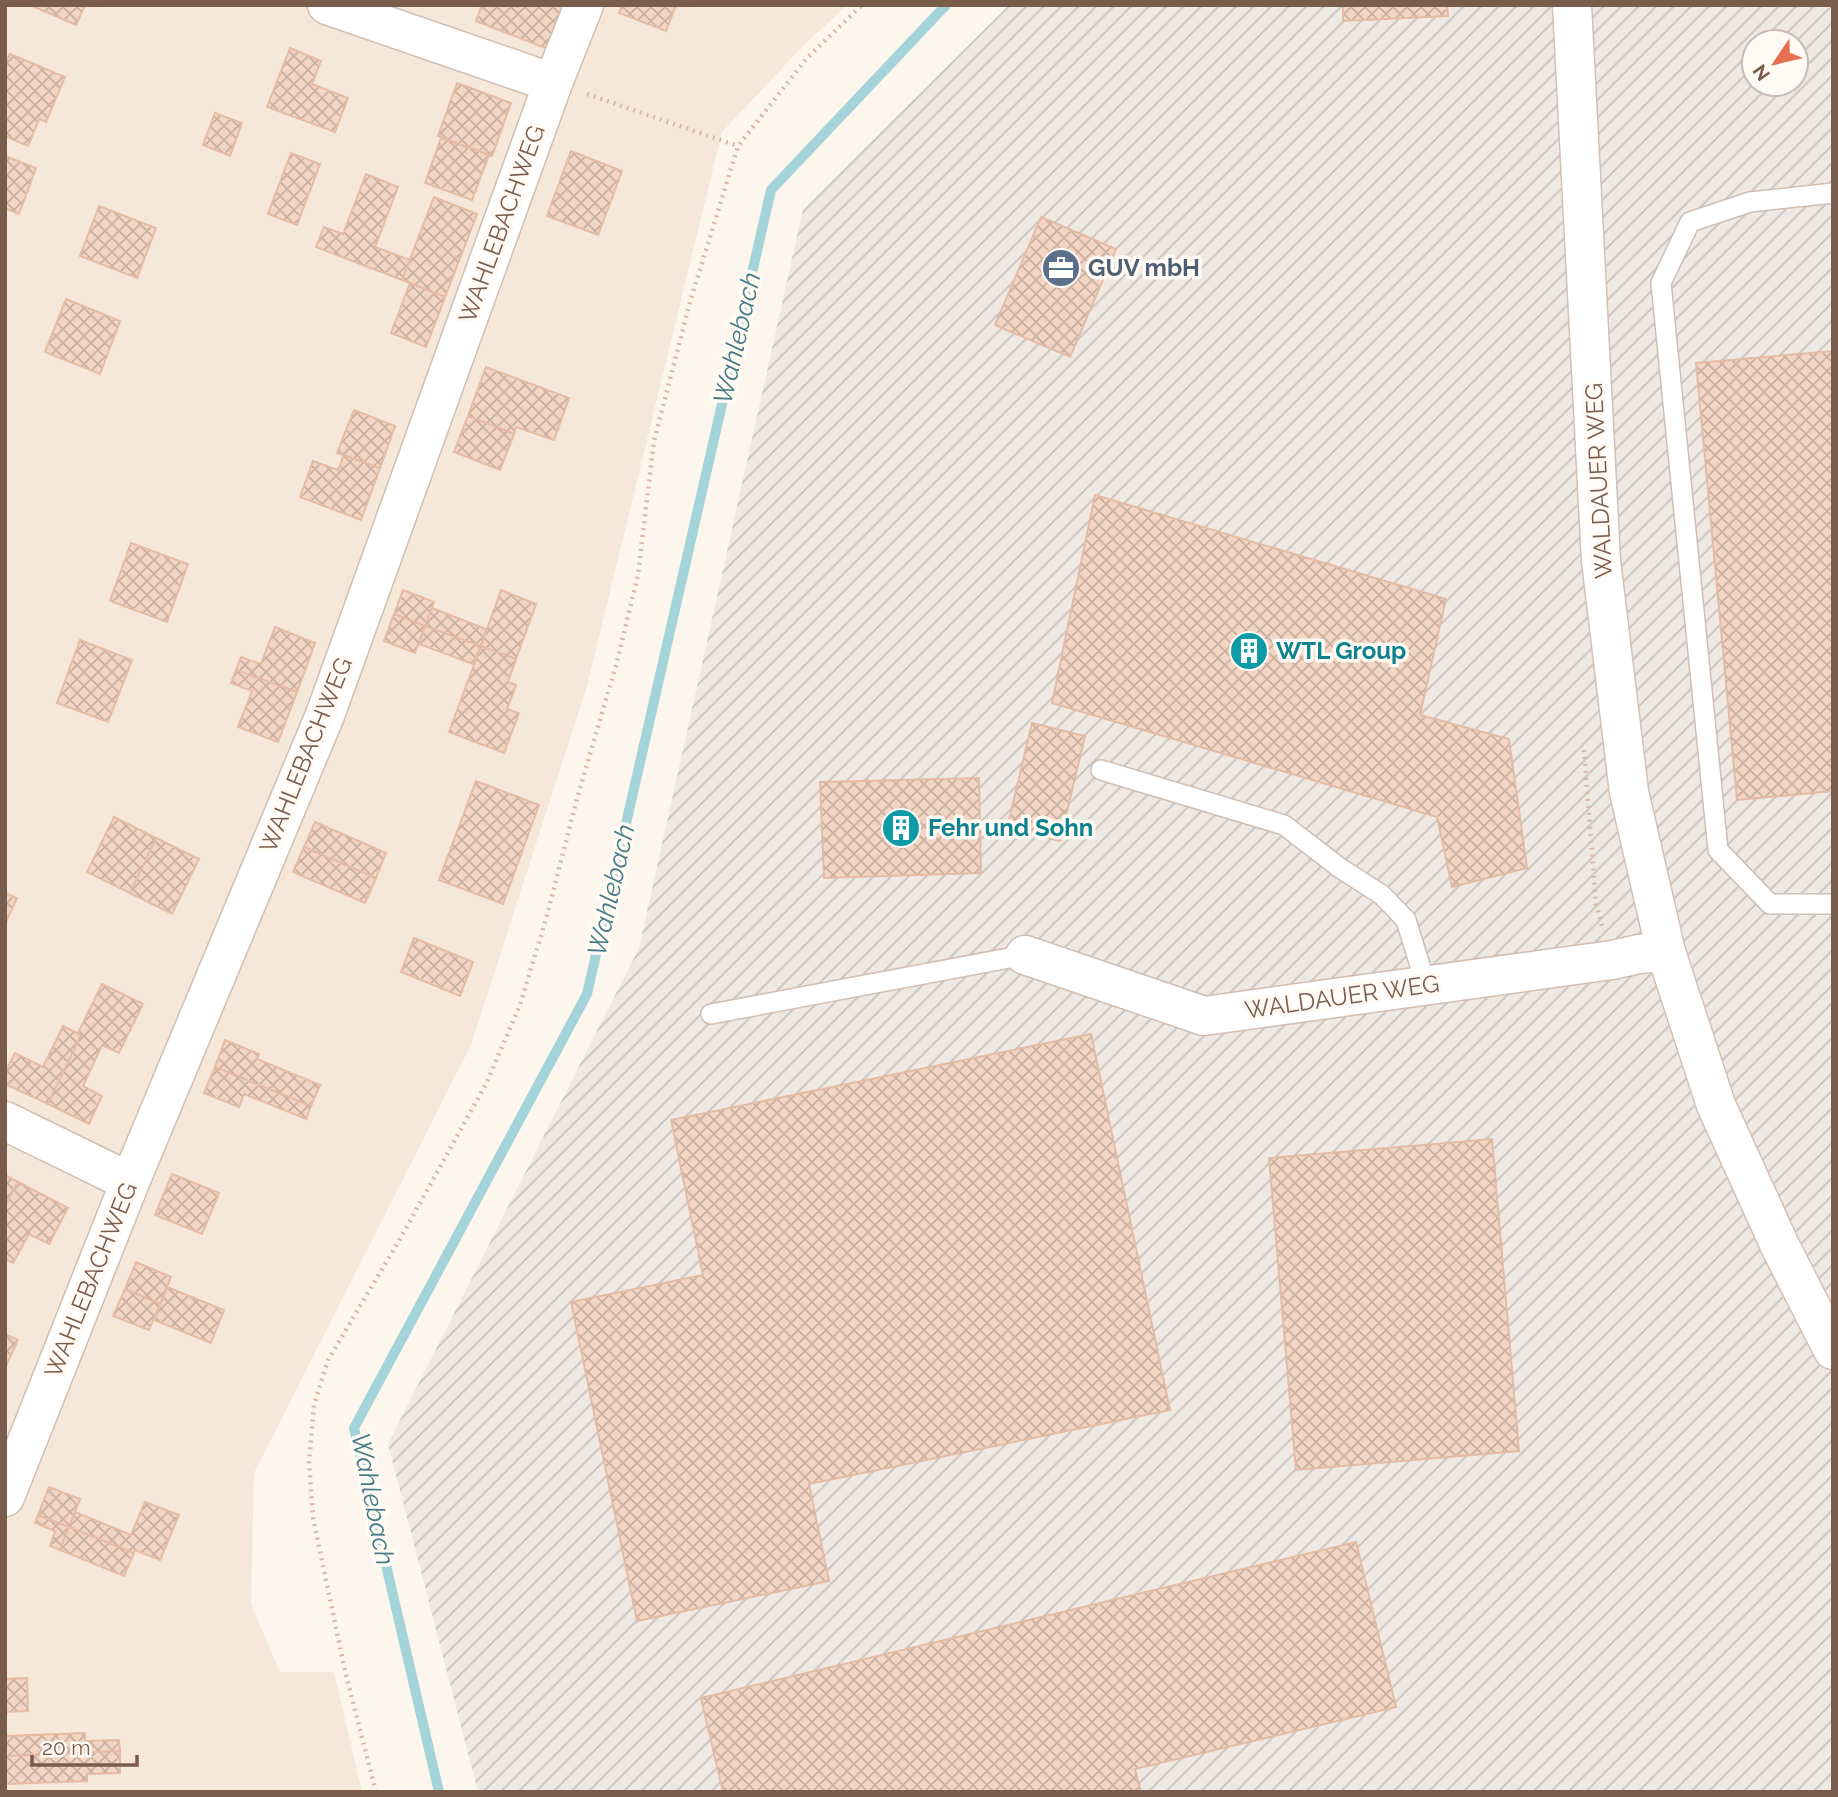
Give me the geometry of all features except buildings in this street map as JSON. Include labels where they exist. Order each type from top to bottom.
[{"type":"street","points":[[327,5],[553,83]]},
{"type":"street","name":"WAHLEBACHWEG","points":[[5,1497],[130,1182],[325,715],[553,83],[584,5]]},
{"type":"street","name":"WALDAUER WEG","points":[[1572,5],[1601,561],[1629,792],[1666,951],[1716,1105],[1780,1246],[1833,1350]]},
{"type":"street","name":"WALDAUER WEG","points":[[1025,955],[1204,1016],[1666,951]]},
{"type":"street","points":[[5,1121],[130,1182]]},
{"type":"lane","points":[[1833,193],[1750,202],[1690,222],[1661,283],[1718,850],[1770,904],[1833,904]]},
{"type":"lane","points":[[1101,770],[1284,825],[1382,895],[1406,920],[1426,985]]},
{"type":"lane","points":[[711,1014],[1025,955]]},
{"type":"path","points":[[376,1792],[345,1671],[313,1518],[309,1462],[314,1405],[328,1360],[400,1239],[486,1084],[520,1005],[617,662],[638,575],[654,441],[690,302],[738,146],[807,58],[862,5]]},
{"type":"path","points":[[553,83],[738,146]]},
{"type":"shaded area","points":[[5,5],[847,5],[802,47],[722,132],[587,686],[471,1045],[254,1473],[251,1604],[280,1672],[334,1672],[362,1792],[5,1792]]},
{"type":"shaded area","points":[[1009,5],[1833,5],[1833,1792],[478,1792],[388,1444],[639,948],[803,209]]},
{"type":"waterway","name":"Wahlebach","points":[[439,1792],[354,1428],[587,994],[771,190],[946,5]]},
{"type":"place","name":"GUV mbH","points":[[1061,268]]},
{"type":"place","name":"WTL Group","points":[[1249,651]]},
{"type":"place","name":"Fehr und Sohn","points":[[901,828]]}]
